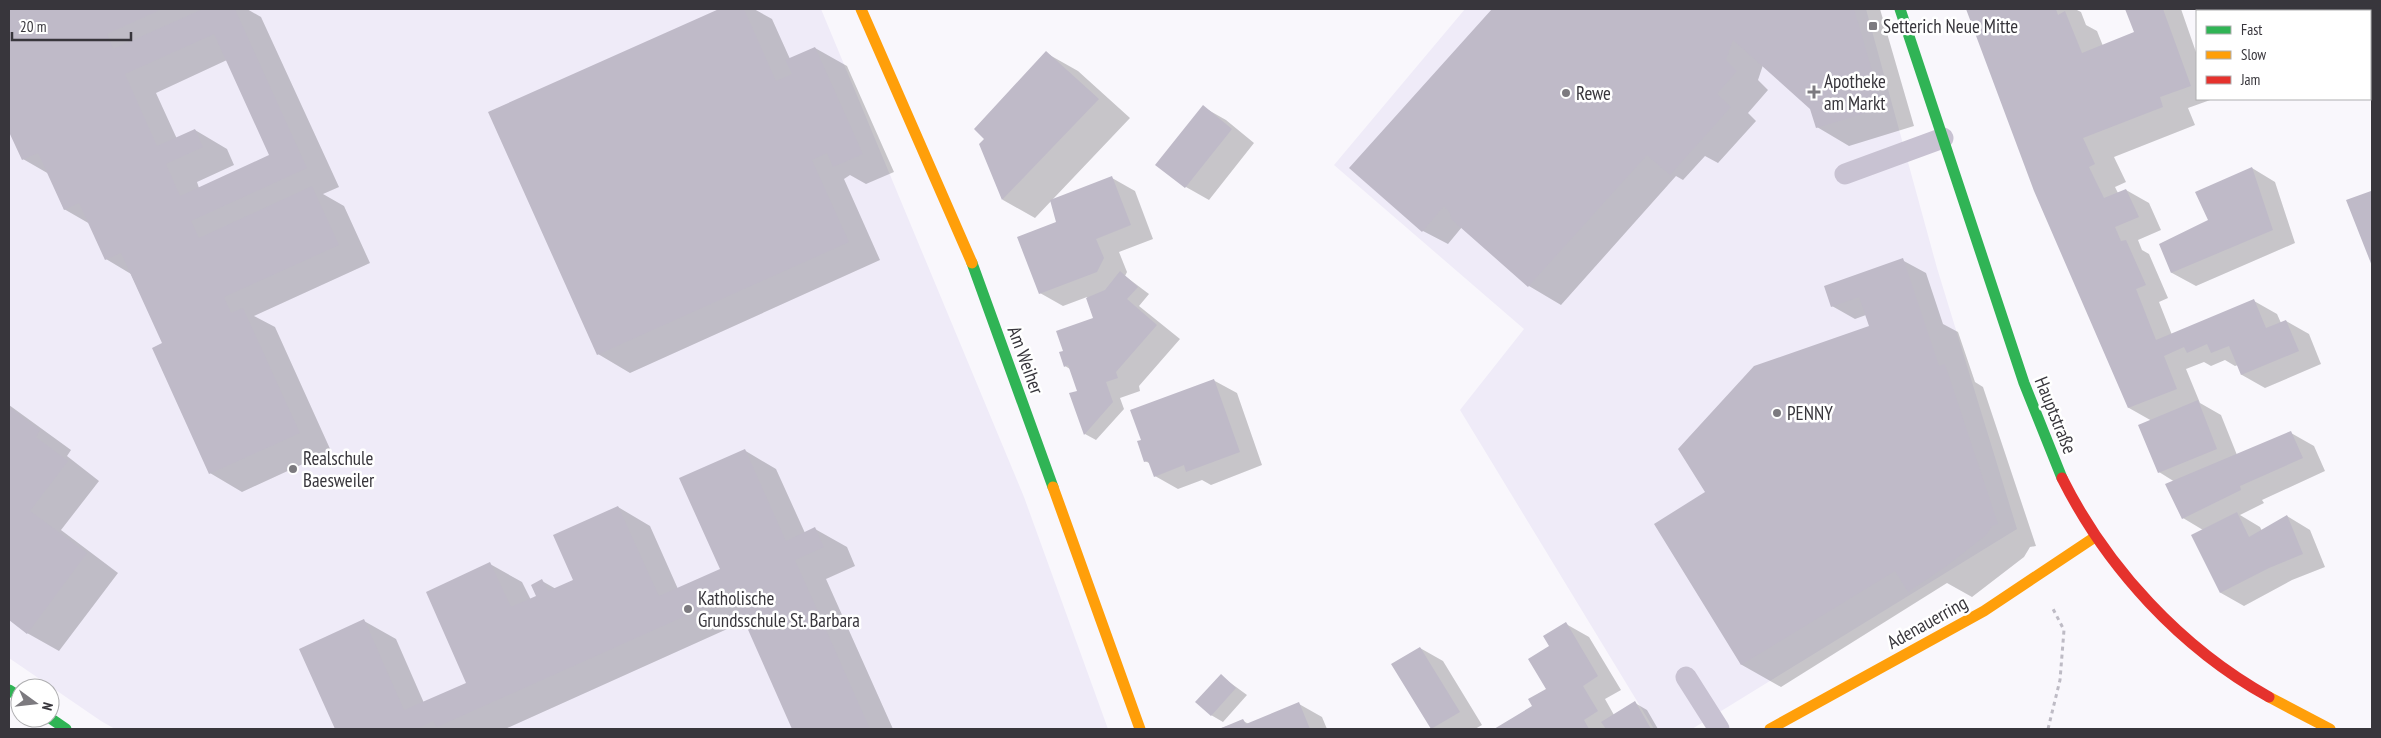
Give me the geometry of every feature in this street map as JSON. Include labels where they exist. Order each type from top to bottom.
[{"type":"street","name":"Am Weiher","points":[[861,9],[972,263],[1140,729]]},
{"type":"street","name":"Hauptstraße","points":[[1900,9],[2029,400],[2070,495],[2096,537],[2129,580],[2153,605],[2226,671],[2264,696],[2330,729]]},
{"type":"street","name":"Adenauerring","points":[[1770,729],[1984,611],[2096,537]]},
{"type":"lane","points":[[1845,174],[1943,138]]},
{"type":"lane","points":[[1686,677],[1719,729]]},
{"type":"path","points":[[2036,578],[2064,630],[2060,680],[2048,729]]},
{"type":"shaded area","name":"Realschule Baesweiler","points":[[9,9],[821,9],[1024,497],[1108,729],[115,729],[60,693],[60,678],[38,678],[9,658]]},
{"type":"shaded area","points":[[1465,9],[1866,9],[1937,268],[2017,529],[1692,729],[1654,729],[1460,410],[1524,329],[1334,165]]},
{"type":"shaded area","points":[[2372,9],[2372,61],[2371,10],[2286,10]]},
{"type":"building","points":[[9,9],[162,9],[107,34],[113,49],[203,9],[235,9],[307,168],[191,221],[199,238],[312,186],[339,245],[224,297],[231,313],[243,308],[300,433],[209,474],[152,348],[162,343],[121,253],[105,260],[79,203],[64,210],[38,153],[22,160],[9,132]],"holes":[[[214,34],[269,155],[180,196],[166,164],[203,147],[195,129],[157,146],[125,74]]]},
{"type":"building","points":[[719,9],[744,9],[776,81],[792,74],[785,60],[815,47],[863,154],[833,167],[827,153],[812,160],[849,242],[597,355],[488,112]]},
{"type":"building","points":[[1492,9],[1854,9],[1883,108],[1816,128],[1810,109],[1733,40],[1726,60],[1737,71],[1717,94],[1731,107],[1670,175],[1647,155],[1528,287],[1451,219],[1450,213],[1444,206],[1422,232],[1349,168]]},
{"type":"building","points":[[1966,9],[2056,9],[2058,15],[2065,11],[2082,53],[2134,32],[2125,9],[2163,9],[2191,86],[2160,97],[2163,107],[2083,138],[2095,164],[2089,167],[2104,198],[2126,189],[2139,217],[2115,227],[2121,241],[2126,240],[2146,285],[2136,289],[2156,340],[2254,299],[2266,328],[2286,320],[2299,351],[2241,375],[2229,346],[2211,353],[2207,344],[2187,353],[2184,347],[2164,356],[2177,389],[2128,408],[2034,191]]},
{"type":"building","points":[[1046,51],[1099,99],[1002,200],[979,144],[984,139],[974,129]]},
{"type":"building","points":[[1203,105],[1232,129],[1185,188],[1155,165]]},
{"type":"building","points":[[2252,167],[2273,230],[2171,273],[2159,244],[2208,220],[2195,192]]},
{"type":"building","points":[[1112,176],[1131,225],[1096,239],[1104,258],[1097,272],[1039,294],[1017,237],[1056,222],[1050,200]]},
{"type":"building","points":[[2371,191],[2372,193],[2372,266],[2346,200]]},
{"type":"building","points":[[1903,258],[1939,366],[1945,364],[1998,524],[1992,526],[1986,535],[1948,565],[1908,592],[1895,571],[1741,665],[1654,524],[1705,492],[1678,449],[1754,366],[1869,326],[1859,297],[1831,307],[1824,286]]},
{"type":"building","points":[[1120,271],[1138,287],[1127,299],[1157,325],[1116,372],[1118,378],[1106,382],[1113,402],[1084,435],[1069,393],[1077,391],[1068,365],[1064,367],[1059,352],[1063,351],[1056,331],[1093,318],[1086,298],[1105,290]]},
{"type":"building","points":[[1214,379],[1240,452],[1186,472],[1184,465],[1154,477],[1148,461],[1144,462],[1137,441],[1141,440],[1130,410]]},
{"type":"building","points":[[2198,400],[2217,449],[2158,473],[2138,425]]},
{"type":"building","points":[[9,407],[40,430],[36,437],[68,461],[30,511],[87,553],[27,634],[9,620]]},
{"type":"building","points":[[2291,431],[2303,458],[2240,486],[2241,490],[2182,519],[2165,484]]},
{"type":"building","points":[[745,449],[786,541],[815,527],[824,547],[795,560],[870,729],[792,729],[730,589],[709,598],[712,604],[437,727],[433,721],[417,729],[335,729],[299,649],[364,619],[404,710],[466,683],[426,592],[490,562],[511,607],[536,596],[531,585],[542,579],[548,591],[573,580],[553,535],[618,506],[659,596],[720,569],[679,478]]},
{"type":"building","points":[[2237,512],[2249,537],[2287,515],[2303,554],[2269,568],[2220,593],[2191,535]]},
{"type":"building","points":[[1566,622],[1598,676],[1583,686],[1598,711],[1584,720],[1589,729],[1494,729],[1532,706],[1528,699],[1546,689],[1528,659],[1549,646],[1543,636]]},
{"type":"building","points":[[1420,647],[1460,712],[1431,729],[1391,664]]},
{"type":"building","points":[[1221,674],[1236,688],[1211,716],[1195,702]]},
{"type":"building","points":[[1635,701],[1651,729],[1606,729],[1601,722]]},
{"type":"building","points":[[1299,702],[1310,729],[1219,729],[1243,719],[1246,724]]},
{"type":"traffic: fast","points":[[1900,9],[2024,383],[2062,478]]},
{"type":"traffic: fast","points":[[972,263],[1053,487]]},
{"type":"traffic: fast","points":[[60,725],[66,729]]},
{"type":"traffic: slow","points":[[861,9],[972,263]]},
{"type":"traffic: slow","points":[[1053,487],[1140,729]]},
{"type":"traffic: slow","points":[[1770,729],[1984,611],[2095,537]]},
{"type":"traffic: slow","points":[[2269,697],[2330,729]]},
{"type":"traffic: jam","points":[[2062,478],[2080,511],[2101,543],[2149,603],[2206,655],[2269,697]]},
{"type":"place","name":"Setterich Neue Mitte","points":[[1873,26]]},
{"type":"place","name":"Apotheke am Markt","points":[[1814,92]]},
{"type":"place","name":"Rewe","points":[[1566,93]]},
{"type":"place","name":"PENNY","points":[[1777,413]]},
{"type":"place","name":"Realschule Baesweiler","points":[[293,469]]},
{"type":"place","name":"Katholische Grundsschule St. Barbara","points":[[688,609]]}]
